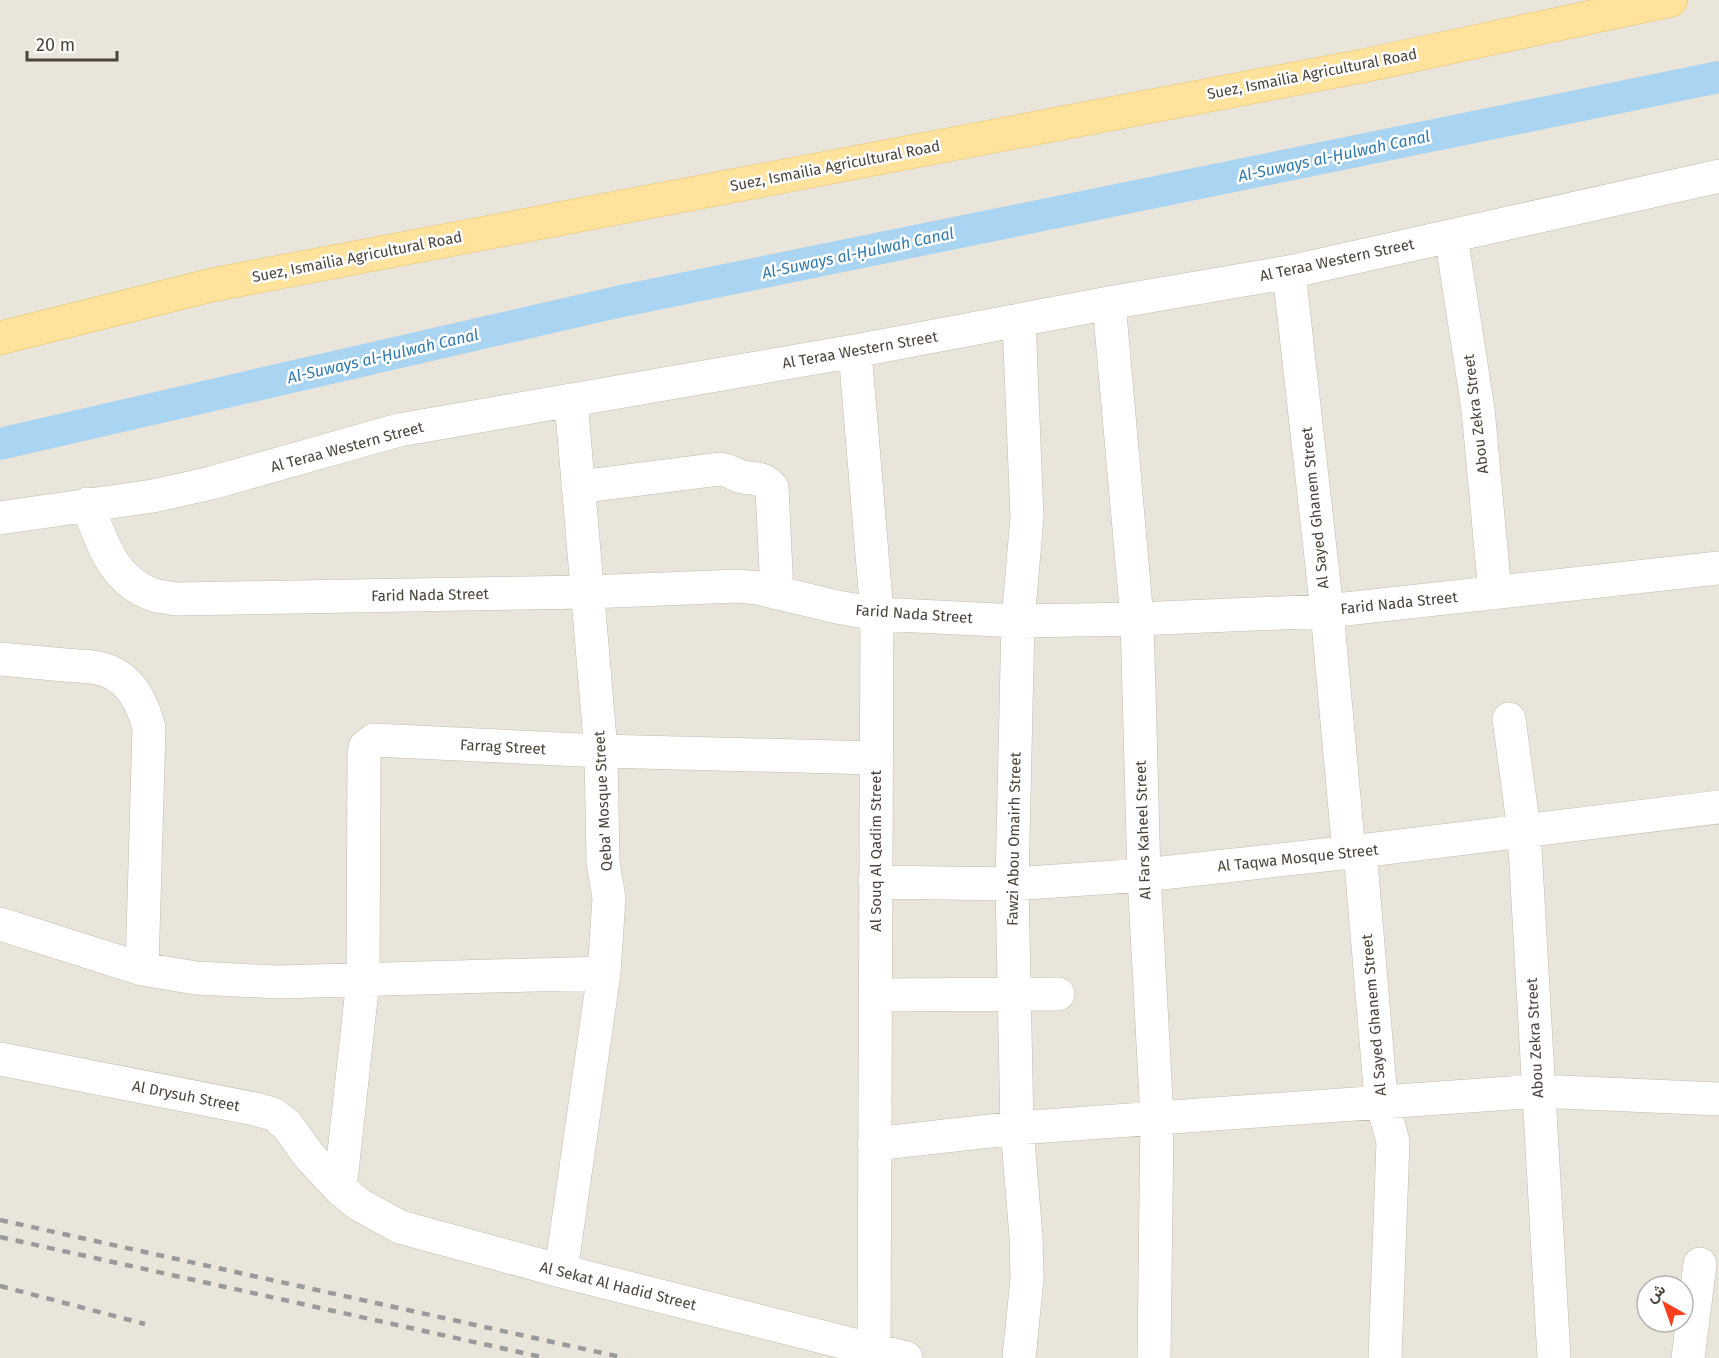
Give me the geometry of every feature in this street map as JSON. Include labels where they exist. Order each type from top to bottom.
[{"type":"main road","name":"Suez, Ismailia Agricultural Road","points":[[0,338],[212,285],[1362,66],[1671,0]]},
{"type":"street","name":"Al Teraa Western Street","points":[[0,518],[153,496],[211,483],[399,430],[855,351],[1289,272],[1719,177]]},
{"type":"street","name":"Abou Zekra Street","points":[[1450,236],[1478,409],[1495,593]]},
{"type":"street","name":"Al Sayed Ghanem Street","points":[[1289,272],[1382,1101],[1393,1142],[1385,1358]]},
{"type":"street","name":"Al Fars Kaheel Street","points":[[1110,303],[1137,620],[1144,875],[1156,1118],[1154,1358]]},
{"type":"street","name":"Fawzi Abou Omairh Street","points":[[1018,1358],[1027,1279],[1017,1128],[1012,884],[1018,621],[1027,518],[1019,320]]},
{"type":"street","name":"Al Souq Al Qadim Street","points":[[855,351],[876,614],[874,1351]]},
{"type":"street","name":"Qeba' Mosque Street","points":[[561,1271],[604,973],[609,898],[603,862],[601,752],[571,400]]},
{"type":"street","points":[[579,487],[720,469],[768,482],[772,488],[777,593]]},
{"type":"street","name":"Farid Nada Street","points":[[87,504],[106,551],[117,569],[133,584],[153,595],[175,599],[588,592],[738,586],[876,614],[1018,621],[1137,620],[1327,611],[1719,568]]},
{"type":"street","points":[[0,659],[99,668],[116,675],[128,684],[145,710],[148,728],[142,969]]},
{"type":"street","name":"Abou Zekra Street","points":[[1509,719],[1524,830],[1554,1358]]},
{"type":"street","name":"Farrag Street","points":[[363,980],[365,747],[374,740],[601,752],[876,758]]},
{"type":"street","name":"Al Taqwa Mosque Street","points":[[875,882],[1012,884],[1144,875],[1355,852],[1719,807]]},
{"type":"street","points":[[0,924],[142,969],[227,981],[278,982],[604,973]]},
{"type":"street","points":[[340,1189],[363,980]]},
{"type":"street","points":[[875,995],[1058,994]]},
{"type":"street","name":"Al Drysuh Street","points":[[0,1059],[273,1114],[287,1125],[310,1158],[340,1189]]},
{"type":"street","points":[[874,1144],[1017,1128],[1538,1091],[1719,1099]]},
{"type":"street","name":"Al Sekat Al Hadid Street","points":[[340,1189],[360,1204],[400,1227],[561,1271],[906,1358]]},
{"type":"street","points":[[1688,1358],[1700,1264]]},
{"type":"shaded area","points":[[0,0],[1719,0],[1719,1358],[0,1358]]},
{"type":"waterway","name":"Al-Suways al-Ḥulwah Canal","points":[[0,444],[617,302],[1719,77]]},
{"type":"railway","points":[[0,1220],[625,1358]]},
{"type":"railway","points":[[0,1237],[546,1358]]},
{"type":"railway","points":[[0,1286],[145,1324]]}]
